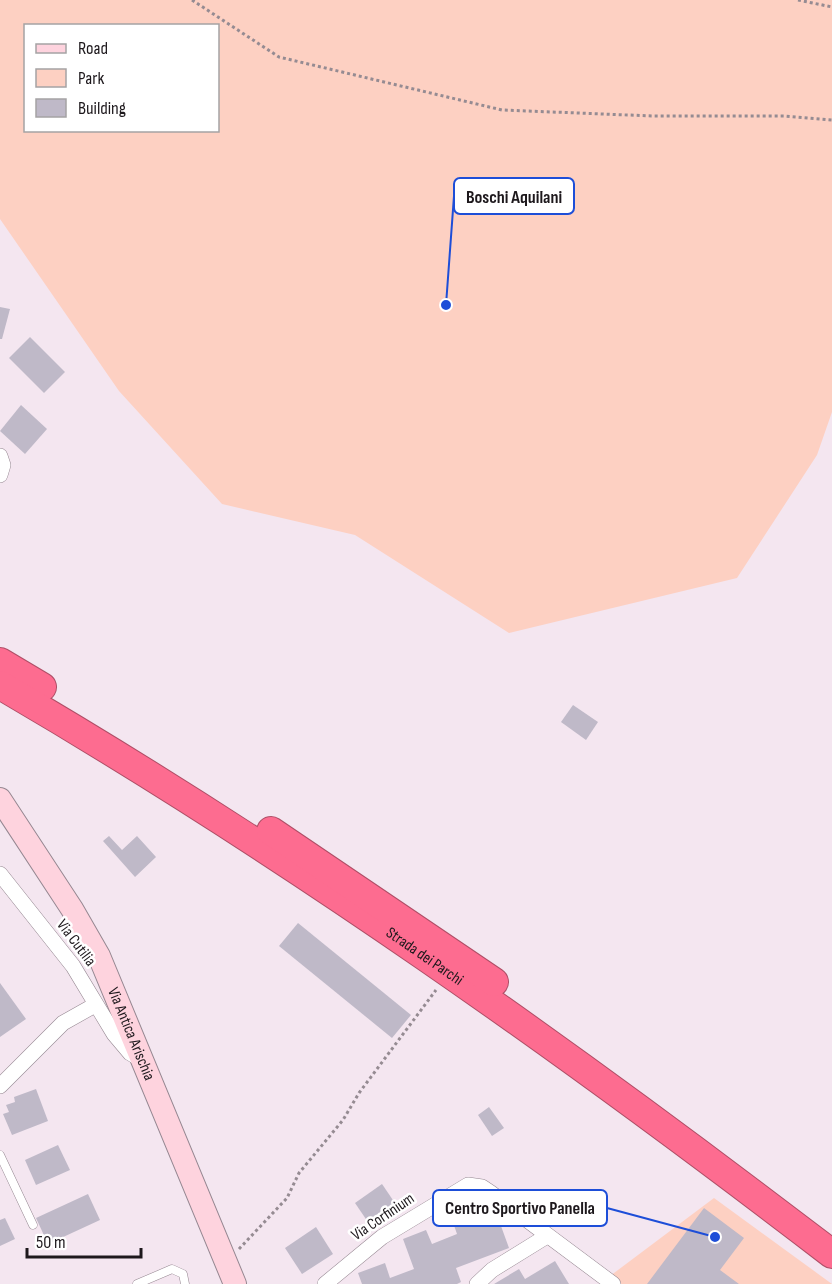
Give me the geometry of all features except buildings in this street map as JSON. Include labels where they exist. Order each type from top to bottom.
[{"type":"highway","name":"Strada dei Parchi","points":[[0,662],[264,827],[459,957],[702,1131],[832,1229]]},
{"type":"highway","name":"Strada dei Parchi","points":[[0,685],[244,837],[455,979],[730,1176],[832,1254]]},
{"type":"main road","name":"Via Antica Arischia","points":[[0,799],[88,935],[143,1059],[231,1274]]},
{"type":"street","points":[[0,456],[3,465],[0,475]]},
{"type":"street","name":"Via Cutilia","points":[[0,874],[65,956],[126,1050],[135,1058],[143,1059]]},
{"type":"street","points":[[0,1086],[63,1023],[95,1005]]},
{"type":"street","name":"Via Corfinium","points":[[325,1284],[382,1237],[468,1185],[487,1190],[613,1284]]},
{"type":"street","points":[[477,1284],[492,1270],[547,1236]]},
{"type":"lane","points":[[0,1155],[33,1226]]},
{"type":"lane","points":[[137,1284],[172,1269],[183,1274],[185,1284]]},
{"type":"path","points":[[192,0],[279,57],[502,110],[653,116],[785,116],[832,120]]},
{"type":"path","points":[[798,0],[832,7]]},
{"type":"path","points":[[231,1274],[287,1198],[299,1173],[343,1120],[359,1093],[441,984]]},
{"type":"green space","points":[[0,0],[832,0],[832,412],[817,455],[737,578],[509,633],[355,535],[222,504],[119,391],[0,219]]},
{"type":"green space","points":[[714,1198],[832,1284],[621,1284],[610,1276]]},
{"type":"place","name":"Boschi Aquilani","points":[[446,305]]},
{"type":"place","name":"Centro Sportivo Panella","points":[[715,1237]]}]
